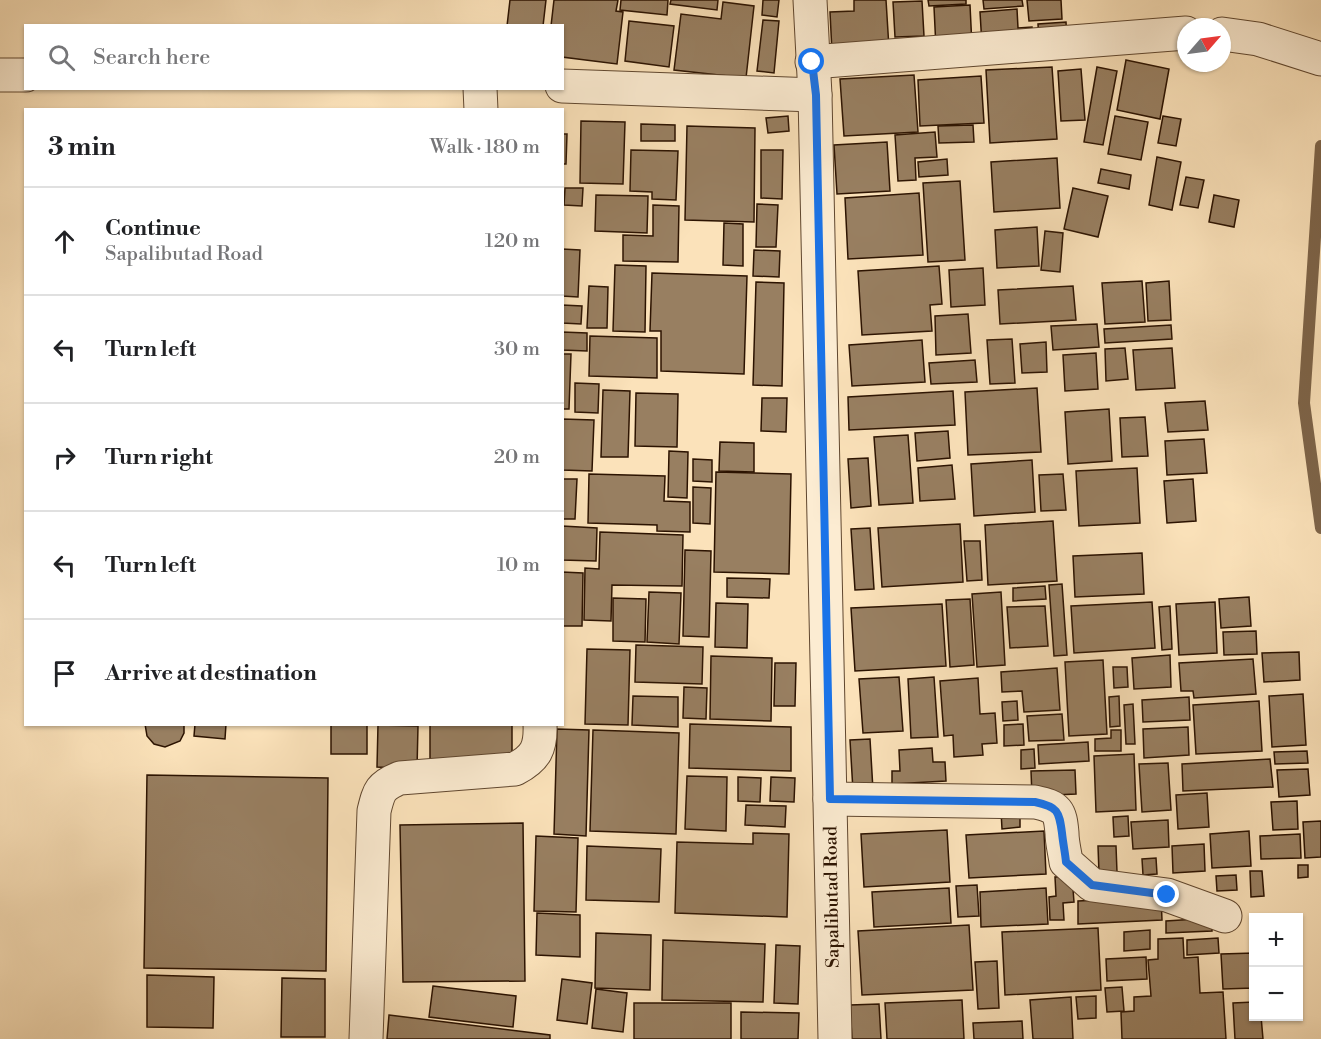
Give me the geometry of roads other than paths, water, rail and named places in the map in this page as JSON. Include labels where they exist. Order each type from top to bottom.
[{"type":"street","name":"Sapalibutad Road","points":[[810,0],[812,62],[816,95],[835,1039]]},
{"type":"street","points":[[812,62],[1177,34]]},
{"type":"street","points":[[1231,35],[1258,39],[1314,56]]},
{"type":"street","points":[[0,75],[24,75]]},
{"type":"street","points":[[564,86],[816,95]]},
{"type":"street","points":[[480,90],[481,108]]},
{"type":"street","points":[[366,1039],[374,811],[378,793],[386,783],[400,778],[515,769],[528,762],[539,747],[540,726]]},
{"type":"street","points":[[830,799],[1047,804],[1056,809],[1062,821],[1066,862],[1092,885],[1167,895],[1225,916]]},
{"type":"waterway","points":[[1321,146],[1304,403],[1321,528]]}]
